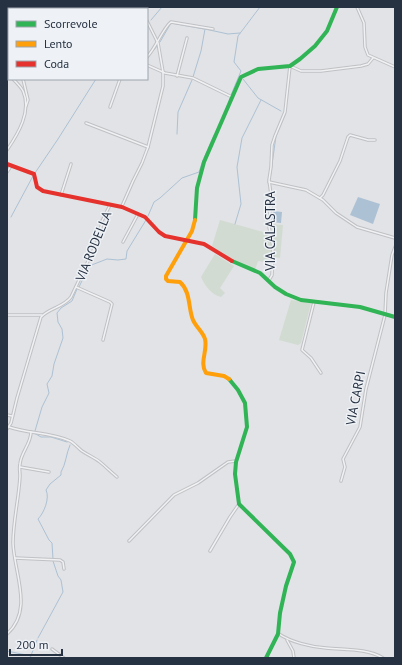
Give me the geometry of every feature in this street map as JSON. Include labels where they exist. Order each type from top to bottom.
[{"type":"street","points":[[290,66],[306,53],[327,30],[337,7]]},
{"type":"street","points":[[357,7],[364,23],[366,51],[373,58],[395,67]]},
{"type":"street","points":[[148,56],[171,22],[213,29]]},
{"type":"street","points":[[122,207],[148,147],[163,86],[163,72],[158,43],[148,23]]},
{"type":"street","points":[[177,76],[187,38]]},
{"type":"street","points":[[266,658],[278,634],[280,612],[286,586],[294,562],[290,554],[239,504],[235,474],[236,461],[247,427],[246,411],[242,396],[229,379],[224,376],[206,373],[204,370],[202,365],[205,339],[192,318],[186,288],[180,282],[168,281],[166,279],[167,272],[188,240],[194,221],[197,188],[204,162],[241,77],[250,70],[261,67],[290,66],[301,72],[314,71],[361,66],[368,64],[373,58]]},
{"type":"street","points":[[148,65],[177,76],[192,78],[232,97]]},
{"type":"street","name":"VIA CALASTRA","points":[[269,281],[272,275],[273,247],[268,222],[272,202],[269,182],[272,145],[285,112],[290,66]]},
{"type":"street","points":[[392,66],[395,71]]},
{"type":"street","points":[[14,80],[23,91],[26,106]]},
{"type":"street","points":[[7,150],[20,127],[28,100],[23,80]]},
{"type":"street","points":[[110,107],[120,80]]},
{"type":"street","points":[[86,124],[148,147]]},
{"type":"street","points":[[320,198],[323,195],[340,161],[348,137],[350,135],[368,140],[375,140]]},
{"type":"street","points":[[61,195],[71,164]]},
{"type":"street","points":[[7,172],[9,165],[34,174],[37,186],[40,189],[61,195],[122,207],[139,214],[145,217],[164,236],[204,244],[237,264],[260,273],[275,287],[286,294],[301,300],[360,307],[395,317]]},
{"type":"street","name":"VIA CALASTRA","points":[[269,182],[306,190],[320,198],[336,213],[357,227],[395,238]]},
{"type":"street","name":"VIA RODELLA","points":[[42,315],[69,300],[99,238],[102,221],[110,205]]},
{"type":"street","points":[[123,242],[139,214]]},
{"type":"street","points":[[386,315],[386,292],[392,255],[395,247]]},
{"type":"street","name":"VIA RODELLA","points":[[76,288],[112,304],[103,340]]},
{"type":"street","points":[[314,302],[302,350],[311,358],[321,373]]},
{"type":"street","points":[[7,316],[42,315],[8,428],[36,432],[42,435],[54,436],[70,441],[100,462],[117,477]]},
{"type":"street","name":"VIA CARPI","points":[[341,481],[345,467],[342,459],[360,428],[363,403],[371,365],[386,315]]},
{"type":"street","points":[[7,415],[12,416]]},
{"type":"street","points":[[7,634],[13,629],[21,608],[13,529],[21,460],[31,438],[31,432]]},
{"type":"street","points":[[129,541],[177,493],[198,483],[228,462],[236,461]]},
{"type":"street","points":[[20,467],[49,472]]},
{"type":"street","points":[[210,551],[239,504]]},
{"type":"street","points":[[15,558],[60,560],[63,562],[64,569]]},
{"type":"street","points":[[278,634],[287,640],[319,647],[368,652],[377,654],[383,658]]},
{"type":"street","points":[[287,640],[293,651],[294,658]]},
{"type":"street","points":[[52,649],[64,658]]},
{"type":"shaded area","points":[[220,220],[267,233],[271,240],[272,263],[258,261],[255,270],[237,262],[212,246]]},
{"type":"shaded area","points":[[270,224],[283,225],[280,258],[274,257],[274,241]]},
{"type":"shaded area","points":[[215,254],[234,266],[220,288],[225,293],[221,297],[214,294],[204,284],[201,277]]},
{"type":"shaded area","points":[[291,300],[311,303],[301,343],[298,345],[279,340]]},
{"type":"water","points":[[358,197],[380,204],[373,224],[350,215]]},
{"type":"water","points":[[273,211],[282,212],[281,223],[271,222]]},
{"type":"waterway","points":[[151,20],[162,7]]},
{"type":"waterway","points":[[231,95],[241,71],[234,62],[238,36],[260,7]]},
{"type":"waterway","points":[[160,42],[171,23],[204,29]]},
{"type":"waterway","points":[[193,77],[201,51],[205,29],[228,34],[240,33]]},
{"type":"waterway","points":[[148,57],[158,45]]},
{"type":"waterway","points":[[243,79],[258,98],[281,111]]},
{"type":"waterway","points":[[35,173],[95,80]]},
{"type":"waterway","points":[[177,134],[178,112],[192,80]]},
{"type":"waterway","points":[[227,107],[230,98]]},
{"type":"waterway","points":[[235,224],[241,204],[237,167],[242,138],[261,100]]},
{"type":"waterway","points":[[270,179],[276,136],[285,115]]},
{"type":"waterway","points":[[204,158],[214,135]]},
{"type":"waterway","points":[[148,216],[154,202],[182,178],[199,172],[203,160]]},
{"type":"waterway","points":[[11,217],[33,176]]},
{"type":"waterway","points":[[269,222],[273,202],[270,183]]},
{"type":"waterway","points":[[79,287],[89,266],[107,259],[126,259],[127,251],[146,220]]},
{"type":"waterway","points":[[35,431],[42,407],[49,393],[47,384],[52,376],[54,364],[63,338],[57,313],[61,308],[72,301],[77,289]]},
{"type":"waterway","points":[[34,433],[41,437],[51,437],[67,442]]},
{"type":"waterway","points":[[53,559],[52,543],[38,519],[46,505],[46,490],[50,484],[61,475],[70,445]]},
{"type":"waterway","points":[[38,638],[63,592],[61,580],[58,576],[53,561]]},
{"type":"waterway","points":[[30,658],[37,640]]},
{"type":"waterway","points":[[7,651],[31,656]]},
{"type":"traffic: fast","points":[[195,220],[197,188],[204,162],[241,77],[258,69],[290,66],[300,59],[315,46],[327,31],[337,7]]},
{"type":"traffic: fast","points":[[232,261],[260,273],[275,287],[286,294],[301,300],[360,307],[395,317]]},
{"type":"traffic: fast","points":[[229,379],[238,390],[245,403],[247,427],[236,462],[235,474],[239,504],[290,554],[294,562],[286,586],[280,613],[278,634],[266,658]]},
{"type":"traffic: slow","points":[[195,220],[192,231],[166,276],[166,279],[168,281],[180,282],[186,290],[191,315],[203,334],[206,343],[203,361],[206,373],[224,376],[229,379]]},
{"type":"traffic: jam","points":[[7,164],[34,174],[37,187],[43,191],[122,207],[145,217],[159,232],[165,236],[204,244],[232,261]]}]
